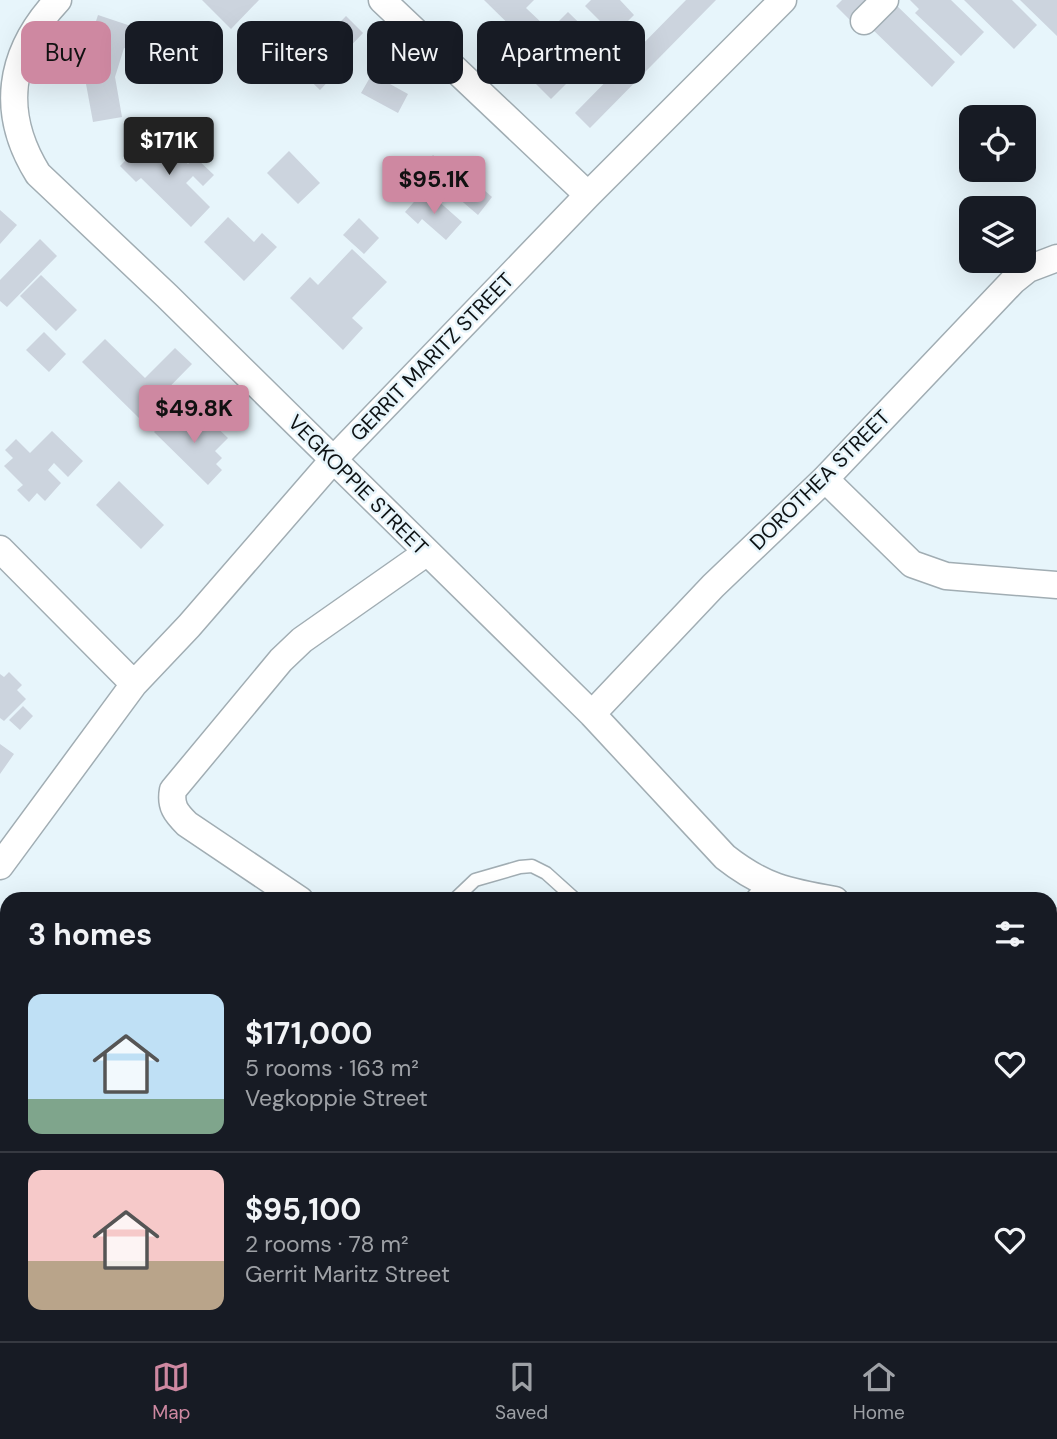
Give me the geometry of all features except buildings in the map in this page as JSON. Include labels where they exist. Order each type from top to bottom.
[{"type":"street","name":"VEGKOPPIE STREET","points":[[58,0],[24,46],[10,78],[8,105],[11,125],[26,160],[592,714],[725,857],[768,892]]},
{"type":"street","points":[[382,0],[588,195]]},
{"type":"street","name":"GERRIT MARITZ STREET","points":[[0,866],[134,684],[189,626],[333,460],[588,195],[783,0]]},
{"type":"street","points":[[864,22],[885,0]]},
{"type":"street","name":"DOROTHEA STREET","points":[[592,714],[713,586],[825,479],[1013,281],[1028,269],[1057,258]]},
{"type":"street","points":[[825,479],[912,564],[946,576],[1057,585]]},
{"type":"street","points":[[0,549],[134,684]]},
{"type":"street","points":[[288,892],[187,824],[173,808],[173,790],[281,660],[302,640],[426,553]]},
{"type":"lane","points":[[462,892],[475,880],[532,866],[546,873],[567,892]]}]
